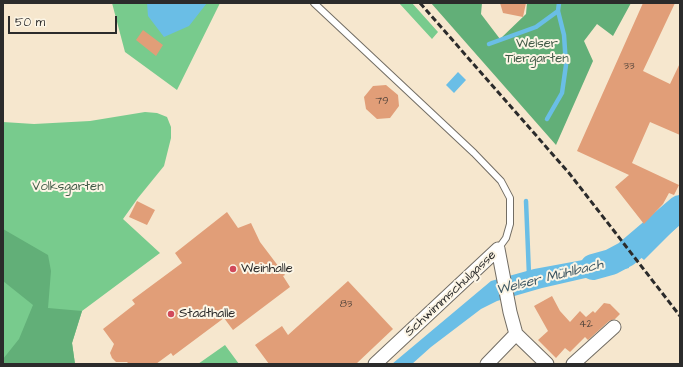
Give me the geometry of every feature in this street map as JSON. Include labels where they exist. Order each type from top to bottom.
[{"type":"street","name":"Schwimmschulgasse","points":[[498,248],[510,312],[516,334]]},
{"type":"street","name":"Schwimmschulgasse","points":[[375,364],[498,248]]},
{"type":"street","points":[[573,364],[614,327]]},
{"type":"street","points":[[487,364],[516,334],[547,364]]},
{"type":"lane","points":[[314,3],[474,153],[501,181],[510,198],[510,224],[506,238],[498,248]]},
{"type":"green space","points":[[112,3],[220,3],[177,90],[125,52]]},
{"type":"green space","points":[[399,3],[412,3],[438,32],[432,39]]},
{"type":"green space","name":"Welser Tiergarten","points":[[431,3],[482,3],[481,14],[500,39],[526,14],[527,3],[631,3],[613,36],[597,24],[584,41],[593,61],[556,145]]},
{"type":"green space","name":"Volksgarten","points":[[145,112],[157,113],[167,117],[171,127],[171,138],[164,166],[123,219],[160,253],[82,311],[72,343],[75,364],[3,364],[3,122],[34,124],[90,121]]},
{"type":"green space","points":[[3,229],[48,255],[51,271],[48,308],[82,311],[72,343],[75,364],[3,364],[3,359],[19,339],[33,305],[3,281]]},
{"type":"green space","points":[[225,345],[239,364],[198,364]]},
{"type":"water","points":[[147,3],[207,3],[189,26],[164,37],[148,16]]},
{"type":"water","points":[[458,72],[466,80],[454,93],[446,85]]},
{"type":"water","points":[[680,193],[680,224],[644,260],[624,243],[677,198]]},
{"type":"water","points":[[624,243],[629,268],[542,288],[497,301],[481,309],[431,347],[412,364],[392,364],[491,281],[534,269],[610,255]]},
{"type":"building","points":[[500,3],[526,3],[523,17],[503,13]]},
{"type":"building","points":[[643,3],[675,3],[643,71],[670,84],[680,63],[680,135],[650,122],[632,163],[679,185],[674,195],[669,193],[663,204],[644,224],[615,187],[629,175],[577,151]]},
{"type":"building","points":[[143,30],[163,45],[156,56],[136,40]]},
{"type":"building","points":[[386,85],[398,95],[399,106],[390,118],[377,119],[366,109],[364,97],[373,86]]},
{"type":"building","points":[[137,201],[155,210],[147,225],[129,217]]},
{"type":"building","points":[[227,212],[238,228],[251,223],[260,242],[285,275],[283,276],[290,287],[233,330],[224,318],[173,356],[171,353],[156,364],[129,364],[127,362],[116,362],[110,353],[114,344],[103,329],[135,304],[132,300],[182,263],[175,253]]},
{"type":"building","points":[[348,281],[393,329],[356,364],[269,364],[255,345],[282,326],[288,335]]},
{"type":"building","points":[[552,296],[560,311],[570,322],[580,311],[586,317],[593,311],[595,313],[604,303],[610,304],[620,314],[615,319],[609,321],[588,340],[585,337],[570,352],[565,348],[556,358],[538,340],[548,331],[534,306]]},
{"type":"waterway","points":[[547,119],[562,93],[566,65],[564,35],[558,11],[559,3]]},
{"type":"waterway","points":[[489,44],[536,27],[558,11]]},
{"type":"waterway","points":[[526,201],[529,275]]},
{"type":"waterway","name":"Welser Mühlbach","points":[[593,267],[611,262],[626,254],[680,208]]},
{"type":"railway","points":[[420,3],[569,173],[680,316]]},
{"type":"place","name":"Weinhalle","points":[[233,269]]},
{"type":"place","name":"Stadthalle","points":[[171,314]]}]
